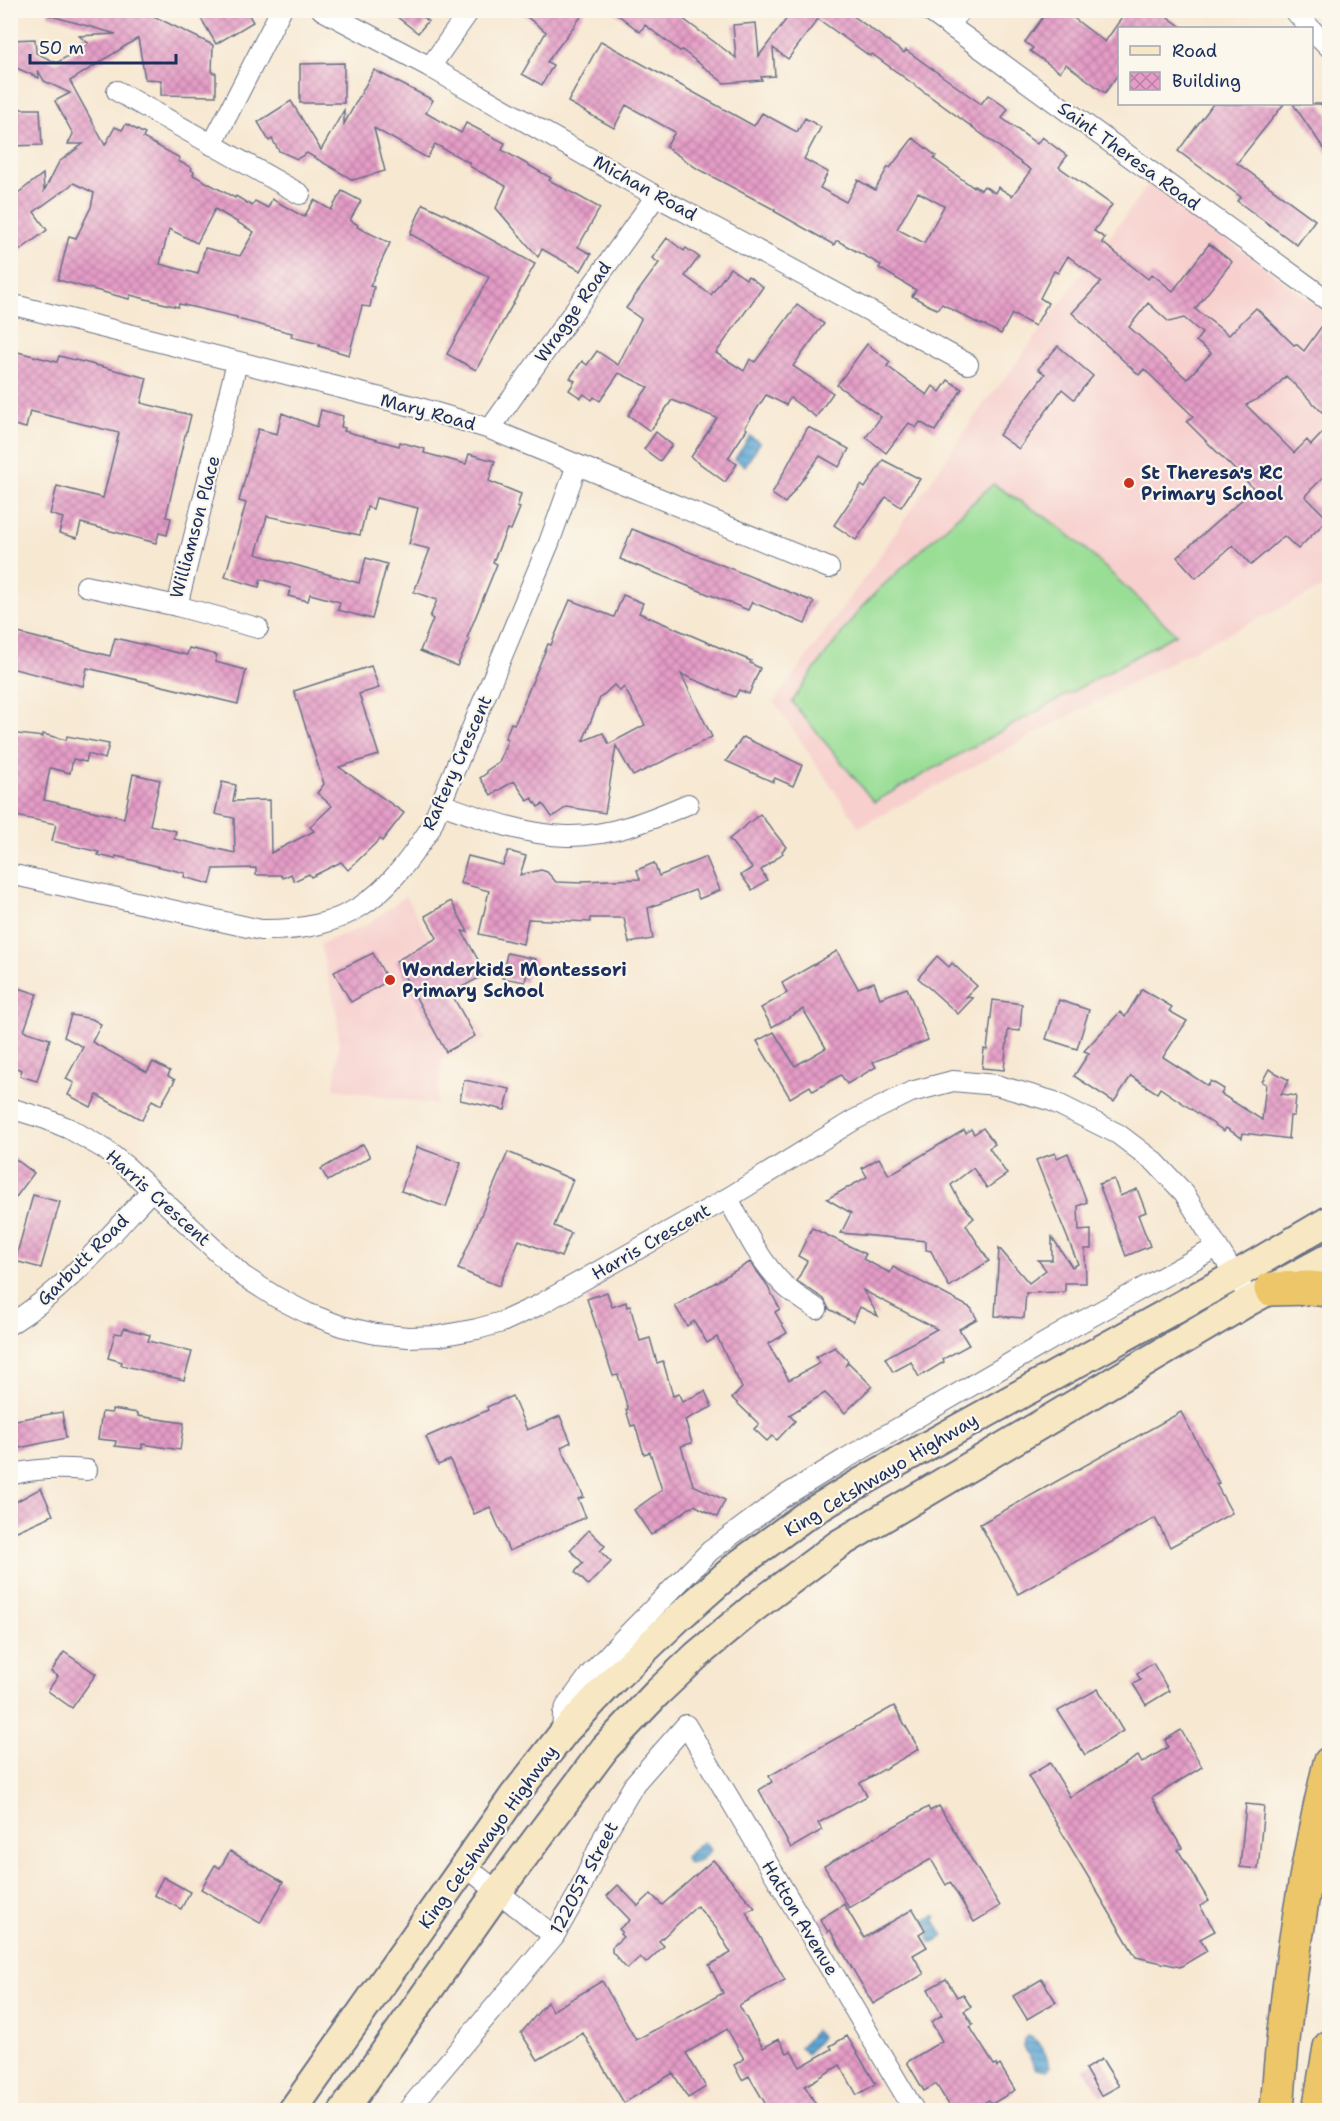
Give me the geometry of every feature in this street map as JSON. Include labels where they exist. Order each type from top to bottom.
[{"type":"highway","points":[[1260,1295],[1309,1288],[1329,1290]]},
{"type":"highway","points":[[1277,2110],[1295,1939],[1315,1824],[1329,1763]]},
{"type":"highway","points":[[1319,2110],[1329,2047]]},
{"type":"main road","name":"King Cetshwayo Highway","points":[[293,2110],[513,1797],[562,1736],[615,1678],[738,1565],[805,1516],[860,1483],[1236,1275],[1329,1220]]},
{"type":"main road","name":"King Cetshwayo Highway","points":[[344,2110],[498,1892],[605,1748],[657,1693],[752,1609],[839,1544],[1260,1295],[1329,1257]]},
{"type":"street","points":[[212,145],[281,10]]},
{"type":"street","name":"Michan Road","points":[[322,10],[429,67],[656,196],[968,364]]},
{"type":"street","points":[[429,67],[470,10]]},
{"type":"street","name":"Saint Theresa Road","points":[[928,10],[955,18],[1329,302]]},
{"type":"street","points":[[1294,10],[1309,27]]},
{"type":"street","points":[[1313,31],[1329,48]]},
{"type":"street","points":[[117,90],[300,194]]},
{"type":"street","name":"Wragge Road","points":[[490,429],[656,196]]},
{"type":"street","name":"Mary Road","points":[[10,304],[420,408],[490,429],[829,568]]},
{"type":"street","name":"Williamson Place","points":[[86,586],[177,606],[237,362]]},
{"type":"street","name":"Raftery Crescent","points":[[10,874],[261,930],[285,930],[313,926],[344,916],[363,906],[379,893],[409,860],[430,829],[549,543],[576,465]]},
{"type":"street","points":[[177,606],[258,628]]},
{"type":"street","points":[[441,804],[495,822],[567,836],[622,828],[651,820],[688,804]]},
{"type":"street","name":"Harris Crescent","points":[[10,1108],[54,1122],[103,1148],[127,1167],[243,1276],[276,1297],[340,1326],[376,1334],[408,1337],[439,1336],[502,1322],[539,1305],[728,1198],[844,1125],[911,1092],[953,1081],[996,1085],[1052,1101],[1118,1134],[1155,1162],[1184,1193],[1236,1275],[1260,1295]]},
{"type":"street","name":"Garbutt Road","points":[[10,1324],[49,1297],[151,1191]]},
{"type":"street","points":[[728,1198],[743,1228],[775,1274],[786,1287],[817,1309]]},
{"type":"street","points":[[562,1736],[562,1714],[591,1673],[710,1551],[783,1497],[845,1459],[1074,1326],[1217,1247]]},
{"type":"street","points":[[10,1475],[32,1469],[59,1467],[87,1470]]},
{"type":"street","name":"122057 Street","points":[[408,2110],[554,1936],[578,1894],[604,1836],[635,1783],[686,1725]]},
{"type":"street","name":"Hatton Avenue","points":[[686,1725],[914,2110]]},
{"type":"street","points":[[465,1866],[554,1936]]},
{"type":"shaded area","name":"St Theresa's RC Primary School","points":[[1149,183],[1329,314],[1329,585],[1192,651],[859,827],[774,702],[870,570],[989,396],[997,389]]},
{"type":"shaded area","name":"Wonderkids Montessori Primary School","points":[[406,896],[486,1039],[443,1060],[436,1105],[334,1089],[339,1041],[337,1016],[320,944],[365,926]]},
{"type":"green space","points":[[993,484],[1047,518],[1080,544],[1176,634],[874,802],[792,702],[860,609]]},
{"type":"water","points":[[750,436],[760,443],[745,466],[735,459]]},
{"type":"water","points":[[703,1842],[711,1850],[700,1860],[689,1863],[685,1857]]},
{"type":"water","points":[[934,1916],[944,1936],[930,1942],[928,1937],[931,1931],[925,1920]]},
{"type":"water","points":[[815,2031],[821,2037],[807,2054],[800,2047]]},
{"type":"water","points":[[1028,2036],[1037,2041],[1045,2054],[1049,2068],[1046,2071],[1036,2069],[1024,2047]]},
{"type":"building","points":[[49,10],[141,10],[213,45],[212,73],[216,73],[216,96],[161,95],[161,80],[145,79],[138,38],[70,81],[105,145],[115,127],[122,130],[126,124],[145,134],[143,138],[180,158],[178,161],[192,168],[193,175],[252,206],[255,201],[268,208],[272,199],[304,217],[314,200],[331,210],[342,191],[361,201],[350,220],[358,225],[357,227],[390,243],[370,286],[374,287],[370,307],[362,306],[349,355],[319,346],[320,344],[291,337],[292,333],[237,319],[237,317],[179,304],[178,307],[130,295],[129,299],[58,280],[69,236],[76,238],[91,207],[94,193],[74,183],[34,212],[47,230],[19,251],[10,240],[10,199],[43,174],[44,191],[59,162],[83,144],[68,144],[73,134],[55,101],[70,93],[44,81],[38,70],[39,78],[12,66],[11,40],[35,39],[36,53],[57,63],[88,43],[79,36],[116,34],[48,15]],"holes":[[[215,209],[254,232],[240,256],[205,248],[198,274],[160,264],[169,229],[197,243]]]},
{"type":"building","points":[[196,10],[246,10],[253,22],[216,44]]},
{"type":"building","points":[[388,10],[428,10],[423,17],[428,21],[418,33]]},
{"type":"building","points":[[518,10],[586,10],[547,62],[553,65],[542,85],[522,74],[546,32]]},
{"type":"building","points":[[612,10],[671,10],[736,58],[733,25],[756,23],[759,56],[793,10],[845,10],[904,53],[906,50],[981,104],[988,95],[1008,109],[1002,118],[1037,144],[1042,137],[1067,156],[1059,167],[1112,205],[1094,231],[1105,238],[1102,242],[1148,279],[1152,274],[1173,291],[1209,244],[1232,262],[1195,309],[1229,335],[1256,308],[1294,345],[1296,344],[1304,351],[1329,316],[1329,419],[1286,376],[1271,392],[1246,405],[1294,453],[1307,440],[1311,445],[1329,426],[1329,471],[1305,496],[1328,519],[1298,549],[1284,536],[1251,565],[1233,545],[1196,578],[1177,557],[1254,489],[1187,422],[1193,416],[1144,369],[1139,375],[1072,313],[1101,282],[1068,256],[1058,273],[1054,271],[1040,298],[1048,303],[1035,326],[1012,314],[1001,334],[942,304],[937,309],[928,305],[912,296],[916,290],[879,268],[881,265],[838,241],[834,245],[698,169],[666,147],[675,132],[626,105],[614,128],[568,102],[601,41],[754,126],[762,113],[797,132],[805,118],[821,127],[804,159],[828,172],[820,188],[846,202],[858,180],[875,190],[888,167],[890,168],[913,138],[936,156],[934,159],[973,187],[981,190],[984,186],[995,193],[998,187],[1012,196],[1031,170],[872,54],[870,56],[818,19],[788,59],[773,48],[775,76],[761,77],[762,80],[724,83],[645,25],[640,32]],"holes":[[[918,192],[944,206],[924,243],[897,229]],[[1148,303],[1169,322],[1184,318],[1202,333],[1196,341],[1211,353],[1187,379],[1129,327]]]},
{"type":"building","points":[[1048,10],[1063,10],[1105,42],[1127,10],[1158,10],[1182,27],[1118,27],[1118,74],[1105,93],[1066,64],[1060,72],[1030,51],[1033,48],[1025,42]]},
{"type":"building","points":[[344,63],[344,103],[300,103],[300,64]]},
{"type":"building","points":[[374,70],[433,100],[426,113],[461,133],[466,123],[505,143],[502,150],[551,178],[549,180],[600,208],[578,247],[591,254],[581,271],[542,249],[538,257],[496,208],[506,186],[435,144],[427,158],[374,128],[385,171],[353,180],[307,153],[297,159],[279,151],[272,139],[269,141],[258,122],[291,101],[321,150],[344,110],[344,124]]},
{"type":"building","points":[[1321,104],[1329,116],[1329,156],[1294,105]]},
{"type":"building","points":[[1212,105],[1283,105],[1237,163],[1315,220],[1297,245],[1237,201],[1241,197],[1178,151]]},
{"type":"building","points":[[10,109],[40,109],[42,145],[10,146]]},
{"type":"building","points":[[423,204],[535,264],[476,370],[447,354],[489,277],[410,234]]},
{"type":"building","points":[[667,238],[684,251],[686,248],[699,257],[685,276],[711,295],[730,268],[746,279],[748,276],[763,287],[716,353],[744,371],[750,359],[755,362],[797,305],[824,324],[793,366],[833,393],[816,417],[790,398],[786,405],[766,395],[728,458],[737,464],[725,482],[691,457],[717,418],[672,400],[650,431],[628,415],[648,387],[619,373],[600,401],[594,397],[592,400],[584,394],[581,398],[569,390],[575,381],[570,378],[582,361],[587,365],[597,351],[618,365],[641,319],[626,308],[659,263],[652,258]]},
{"type":"building","points":[[867,344],[890,362],[887,366],[927,395],[933,386],[940,392],[948,380],[962,389],[935,431],[920,422],[916,428],[909,423],[886,453],[866,437],[881,417],[837,385]]},
{"type":"building","points":[[1058,346],[1093,376],[1074,399],[1062,389],[1019,449],[999,435],[1045,374],[1038,369]]},
{"type":"building","points":[[10,350],[57,362],[59,356],[147,378],[141,403],[191,415],[166,517],[171,518],[167,535],[159,533],[156,543],[81,523],[77,538],[59,533],[63,518],[50,514],[57,486],[103,498],[119,433],[30,411],[26,428],[10,424]]},
{"type":"building","points":[[321,410],[343,416],[341,427],[345,428],[344,431],[399,446],[400,442],[425,449],[424,453],[466,464],[469,454],[495,461],[489,481],[521,494],[517,507],[520,508],[511,530],[507,529],[493,562],[497,564],[467,638],[470,639],[457,666],[420,651],[433,619],[430,617],[437,600],[414,592],[430,549],[409,544],[418,508],[376,498],[373,509],[367,507],[360,535],[267,516],[256,554],[359,583],[366,558],[387,564],[372,619],[338,610],[340,602],[310,594],[308,601],[288,596],[291,588],[261,579],[259,587],[225,577],[246,503],[239,501],[258,429],[277,434],[282,413],[317,427]]},
{"type":"building","points":[[808,427],[849,449],[839,467],[820,456],[785,503],[772,494]]},
{"type":"building","points":[[656,432],[672,445],[660,461],[644,449]]},
{"type":"building","points":[[883,460],[920,479],[901,507],[886,497],[856,540],[834,525],[861,485],[865,488]]},
{"type":"building","points":[[632,529],[814,602],[805,624],[752,602],[748,610],[620,559]]},
{"type":"building","points":[[623,595],[643,603],[639,613],[751,661],[750,663],[760,668],[749,694],[739,690],[735,697],[681,674],[712,737],[633,776],[616,746],[605,813],[567,807],[552,817],[543,804],[538,807],[532,798],[528,801],[514,781],[491,795],[480,778],[499,762],[508,739],[505,738],[511,723],[514,724],[516,721],[548,644],[551,645],[570,600],[614,617]],"holes":[[[614,685],[620,691],[624,687],[645,725],[609,744],[603,733],[583,741],[600,698]]]},
{"type":"building","points":[[10,631],[110,656],[115,638],[187,655],[189,648],[217,655],[215,662],[246,670],[238,704],[87,668],[83,686],[10,668]]},
{"type":"building","points":[[371,666],[379,688],[359,694],[379,755],[339,767],[404,813],[382,841],[380,839],[348,870],[341,862],[311,877],[309,874],[294,881],[291,874],[283,878],[281,875],[256,875],[256,868],[214,869],[210,884],[184,877],[185,873],[116,856],[115,859],[98,855],[99,852],[52,841],[56,824],[10,815],[10,733],[43,737],[43,734],[66,740],[67,736],[109,744],[105,759],[88,754],[86,762],[73,759],[70,773],[50,768],[44,800],[124,818],[133,774],[160,780],[150,825],[176,831],[174,839],[235,853],[234,818],[215,814],[222,782],[236,785],[233,801],[270,800],[271,853],[314,831],[310,827],[332,806],[317,793],[324,784],[294,691]]},
{"type":"building","points":[[743,737],[802,765],[793,786],[775,778],[773,782],[726,761]]},
{"type":"building","points":[[760,814],[786,847],[783,853],[761,870],[767,880],[752,890],[741,875],[752,868],[729,839]]},
{"type":"building","points":[[508,851],[526,856],[520,875],[541,870],[547,872],[556,882],[582,883],[582,881],[640,879],[637,870],[654,863],[659,876],[706,857],[720,890],[699,899],[695,890],[648,908],[653,939],[629,943],[624,918],[590,918],[590,922],[528,919],[523,944],[479,934],[489,891],[460,883],[468,856],[503,865]]},
{"type":"building","points":[[451,901],[468,932],[462,931],[486,974],[451,993],[475,1036],[446,1052],[396,961],[437,938],[425,916]]},
{"type":"building","points":[[837,951],[858,988],[874,982],[880,998],[907,988],[928,1040],[873,1062],[876,1067],[847,1084],[841,1075],[813,1091],[810,1086],[790,1098],[757,1041],[774,1032],[795,1066],[826,1048],[803,1009],[772,1027],[761,1008],[787,993],[782,983]]},
{"type":"building","points":[[373,953],[388,981],[351,1002],[334,972]]},
{"type":"building","points":[[507,953],[536,959],[533,974],[527,973],[525,982],[502,978]]},
{"type":"building","points":[[937,956],[949,967],[952,963],[977,986],[966,997],[973,998],[958,1014],[918,978]]},
{"type":"building","points":[[10,985],[37,994],[24,1031],[50,1039],[37,1081],[20,1076],[22,1070],[10,1066]]},
{"type":"building","points":[[1142,989],[1172,1007],[1169,1011],[1187,1021],[1163,1057],[1208,1086],[1211,1081],[1224,1089],[1221,1094],[1262,1120],[1266,1084],[1262,1082],[1269,1069],[1289,1080],[1281,1094],[1296,1096],[1294,1116],[1290,1116],[1288,1138],[1290,1139],[1243,1133],[1242,1138],[1226,1128],[1224,1131],[1160,1088],[1157,1093],[1131,1076],[1114,1102],[1074,1076],[1089,1053],[1084,1051],[1120,1012],[1125,1017]]},
{"type":"building","points":[[993,1000],[1022,1004],[1020,1031],[1008,1030],[1004,1070],[982,1068],[984,1049],[987,1050]]},
{"type":"building","points":[[1059,1000],[1089,1010],[1077,1049],[1046,1039]]},
{"type":"building","points":[[71,1015],[92,1019],[101,1024],[92,1042],[147,1072],[153,1062],[170,1071],[168,1076],[175,1080],[161,1105],[152,1100],[142,1120],[97,1095],[91,1107],[68,1095],[74,1083],[66,1079],[83,1047],[64,1037]]},
{"type":"building","points":[[464,1080],[510,1089],[505,1110],[460,1100]]},
{"type":"building","points":[[983,1128],[995,1144],[989,1148],[1007,1174],[987,1188],[973,1168],[951,1185],[959,1200],[974,1218],[966,1225],[989,1261],[949,1287],[931,1251],[926,1250],[926,1241],[841,1233],[851,1213],[827,1199],[867,1177],[862,1168],[879,1158],[889,1175],[964,1130],[966,1133],[971,1129],[974,1134]]},
{"type":"building","points":[[363,1144],[370,1157],[328,1181],[321,1169]]},
{"type":"building","points":[[417,1147],[461,1163],[446,1207],[401,1191]]},
{"type":"building","points":[[508,1152],[573,1180],[554,1226],[571,1233],[561,1257],[519,1240],[499,1286],[458,1269]]},
{"type":"building","points":[[1055,1153],[1057,1158],[1068,1153],[1087,1202],[1078,1206],[1079,1231],[1091,1230],[1091,1249],[1085,1249],[1086,1283],[1065,1283],[1065,1292],[1026,1293],[1024,1318],[995,1316],[999,1248],[1029,1283],[1046,1270],[1038,1260],[1052,1260],[1052,1237],[1072,1267],[1078,1264],[1036,1160]]},
{"type":"building","points":[[10,1155],[34,1173],[10,1205]]},
{"type":"building","points":[[1114,1179],[1120,1196],[1137,1189],[1146,1212],[1138,1215],[1150,1246],[1126,1256],[1099,1184]]},
{"type":"building","points":[[33,1195],[60,1202],[41,1268],[15,1261]]},
{"type":"building","points":[[812,1228],[866,1254],[863,1259],[890,1273],[893,1267],[971,1308],[977,1319],[959,1329],[969,1345],[943,1359],[944,1362],[919,1377],[911,1362],[893,1372],[885,1358],[937,1329],[863,1290],[878,1316],[860,1307],[853,1322],[829,1309],[824,1299],[797,1281],[807,1261],[798,1256]]},
{"type":"building","points":[[750,1262],[765,1282],[780,1309],[775,1312],[787,1333],[768,1344],[789,1380],[820,1363],[816,1357],[835,1347],[848,1361],[846,1365],[849,1363],[872,1386],[845,1413],[825,1393],[789,1415],[795,1421],[777,1440],[772,1436],[767,1441],[754,1429],[759,1424],[732,1398],[742,1388],[717,1337],[707,1343],[694,1321],[687,1326],[675,1306]]},
{"type":"building","points":[[607,1292],[612,1307],[626,1302],[627,1307],[630,1306],[640,1341],[650,1338],[657,1363],[663,1361],[673,1396],[679,1394],[682,1402],[705,1391],[712,1407],[685,1420],[692,1443],[681,1446],[693,1485],[725,1500],[717,1517],[694,1505],[651,1535],[634,1510],[662,1490],[650,1452],[644,1454],[635,1425],[631,1426],[618,1375],[613,1376],[587,1299]]},
{"type":"building","points":[[124,1328],[150,1335],[148,1341],[192,1352],[184,1380],[121,1365],[122,1362],[108,1358],[115,1333],[122,1334]]},
{"type":"building","points":[[512,1396],[527,1430],[560,1416],[571,1442],[561,1447],[584,1497],[578,1499],[586,1517],[509,1551],[490,1507],[474,1514],[450,1460],[438,1465],[426,1437],[488,1410],[487,1407]]},
{"type":"building","points":[[112,1409],[138,1413],[138,1416],[184,1423],[180,1450],[142,1444],[142,1449],[115,1446],[116,1441],[98,1439],[102,1412],[112,1413]]},
{"type":"building","points":[[62,1412],[66,1438],[10,1450],[10,1421]]},
{"type":"building","points":[[1181,1412],[1219,1483],[1216,1484],[1232,1513],[1170,1547],[1155,1518],[1018,1594],[980,1524]]},
{"type":"building","points":[[41,1488],[53,1515],[10,1534],[10,1505]]},
{"type":"building","points":[[589,1530],[605,1546],[600,1551],[611,1562],[588,1585],[575,1572],[583,1563],[570,1550]]},
{"type":"building","points":[[64,1652],[96,1674],[72,1708],[48,1691],[58,1676],[51,1672]]},
{"type":"building","points":[[1153,1663],[1169,1691],[1146,1705],[1133,1684],[1141,1680],[1137,1674]]},
{"type":"building","points":[[1098,1689],[1123,1731],[1085,1755],[1058,1711]]},
{"type":"building","points":[[894,1706],[919,1749],[860,1783],[867,1796],[818,1823],[822,1830],[791,1848],[759,1790],[772,1782],[769,1776]]},
{"type":"building","points":[[1181,1730],[1202,1767],[1152,1798],[1182,1848],[1178,1850],[1209,1901],[1200,1906],[1215,1931],[1200,1939],[1207,1951],[1180,1967],[1136,1957],[1028,1776],[1050,1763],[1070,1797],[1138,1756],[1142,1763],[1168,1747],[1165,1740]]},
{"type":"building","points":[[1246,1804],[1264,1806],[1258,1869],[1240,1867]]},
{"type":"building","points":[[939,1806],[1000,1906],[974,1922],[950,1882],[946,1885],[931,1859],[849,1908],[824,1866],[928,1807],[930,1811]]},
{"type":"building","points":[[230,1851],[283,1882],[260,1923],[201,1889],[215,1865],[220,1868]]},
{"type":"building","points":[[713,1860],[755,1908],[746,1912],[785,1980],[739,2005],[763,2048],[779,2039],[787,2053],[791,2051],[800,2067],[832,2049],[830,2046],[847,2036],[876,2084],[857,2095],[840,2065],[805,2086],[819,2110],[769,2110],[749,2076],[742,2080],[734,2065],[744,2059],[727,2029],[686,2053],[706,2087],[688,2098],[673,2073],[624,2103],[583,2033],[538,2060],[521,2033],[547,2002],[552,2011],[602,1981],[636,2040],[723,1993],[709,1965],[731,1953],[716,1928],[697,1906],[659,1941],[664,1946],[646,1963],[640,1957],[627,1969],[612,1952],[612,1947],[623,1937],[619,1929],[630,1920],[607,1896],[618,1885],[638,1906],[651,1894],[662,1905]]},
{"type":"building","points":[[163,1877],[190,1892],[181,1909],[154,1895]]},
{"type":"building","points":[[844,1904],[864,1938],[913,1909],[925,1930],[919,1934],[927,1947],[913,1955],[924,1974],[873,2004],[830,1930],[828,1932],[820,1919]]},
{"type":"building","points":[[946,1979],[957,1997],[963,1994],[971,2007],[964,2011],[973,2025],[970,2027],[994,2065],[996,2064],[997,2067],[1000,2065],[1015,2090],[992,2104],[989,2100],[972,2110],[952,2110],[936,2084],[924,2091],[907,2062],[942,2041],[931,2022],[942,2015],[928,1989]]},
{"type":"building","points":[[1042,1979],[1056,2002],[1027,2019],[1013,1996]]},
{"type":"building","points":[[1102,2059],[1119,2086],[1101,2096],[1085,2069]]},
{"type":"place","name":"St Theresa's RC Primary School","points":[[1129,483]]},
{"type":"place","name":"Wonderkids Montessori Primary School","points":[[390,980]]}]
